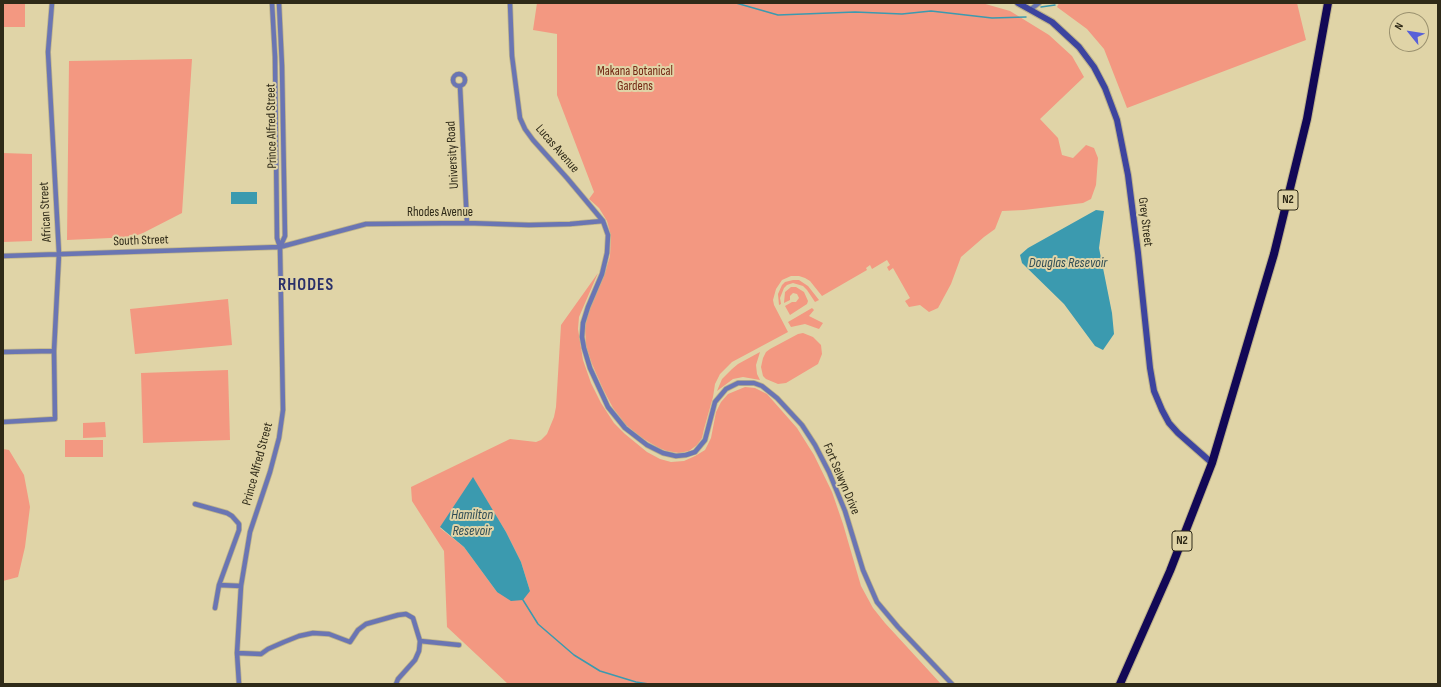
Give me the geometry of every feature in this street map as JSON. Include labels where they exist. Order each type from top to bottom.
[{"type":"highway","name":"N2","points":[[1120,684],[1170,571],[1212,464],[1274,254],[1307,119],[1328,3]]},
{"type":"main road","name":"Grey Street","points":[[1018,3],[1052,22],[1079,47],[1094,67],[1106,88],[1117,120],[1128,175],[1150,368],[1154,391],[1169,423],[1212,464]]},
{"type":"street","name":"African Street","points":[[3,422],[55,419],[54,351],[59,254],[48,52],[52,3]]},
{"type":"street","name":"Prince Alfred Street","points":[[239,684],[237,653],[241,586],[250,532],[270,472],[279,438],[283,410],[280,248],[277,238],[275,57],[272,3]]},
{"type":"street","name":"Prince Alfred Street","points":[[279,3],[282,66],[285,236],[280,248]]},
{"type":"street","name":"Lucas Avenue","points":[[510,3],[512,56],[520,118],[525,129],[533,140],[568,178],[603,221],[608,235],[608,244],[602,274]]},
{"type":"street","points":[[1031,9],[1039,3]]},
{"type":"street","name":"University Road","points":[[460,86],[467,223]]},
{"type":"street","name":"Rhodes Avenue","points":[[280,248],[366,224],[467,223],[529,225],[570,224],[603,221]]},
{"type":"street","name":"South Street","points":[[3,256],[280,248]]},
{"type":"street","name":"Fort Selwyn Drive","points":[[602,274],[588,307],[583,323],[582,337],[590,368],[599,390],[608,407],[618,420],[625,428],[647,446],[663,453],[676,456],[686,455],[695,452],[705,440],[715,402],[726,389],[738,383],[754,383],[762,386],[781,402],[802,425],[815,445],[829,472],[845,511],[863,570],[877,602],[898,627],[952,684]]},
{"type":"street","points":[[3,352],[54,351]]},
{"type":"street","points":[[195,504],[227,513],[239,524],[239,530],[219,585],[215,608]]},
{"type":"street","points":[[219,585],[241,586]]},
{"type":"street","points":[[237,653],[261,654],[284,642],[299,636],[313,633],[329,634],[350,642],[358,630],[366,624],[406,614],[413,618],[420,641],[419,651],[415,660],[398,679],[396,684]]},
{"type":"street","points":[[420,641],[459,645]]},
{"type":"green space","points":[[3,3],[25,3],[25,27],[3,27]]},
{"type":"green space","name":"Makana Botanical Gardens","points":[[537,3],[982,3],[1010,11],[1049,35],[1072,56],[1084,77],[1040,119],[1058,138],[1062,155],[1073,158],[1086,145],[1094,148],[1098,158],[1096,185],[1091,199],[1083,203],[1002,211],[995,229],[961,257],[951,284],[938,308],[929,312],[920,305],[909,307],[905,301],[910,298],[893,268],[889,271],[887,267],[890,265],[887,260],[872,269],[870,265],[866,268],[867,270],[822,296],[810,281],[805,278],[791,276],[782,280],[776,289],[773,300],[774,305],[788,332],[732,362],[720,374],[715,384],[702,438],[697,445],[689,451],[679,453],[667,451],[642,438],[626,425],[613,408],[603,389],[586,346],[585,328],[588,313],[604,276],[610,256],[611,236],[607,221],[599,208],[589,199],[594,192],[557,95],[557,34],[533,30]]},
{"type":"green space","points":[[1059,3],[1297,3],[1306,40],[1127,108],[1104,49],[1087,29],[1057,7]]},
{"type":"green space","points":[[192,59],[182,213],[132,237],[67,240],[69,61]]},
{"type":"green space","points":[[3,153],[32,154],[32,241],[3,242]]},
{"type":"green space","points":[[598,273],[579,317],[578,329],[583,360],[591,383],[601,403],[614,423],[647,452],[660,459],[671,462],[684,461],[705,450],[711,438],[716,412],[721,402],[728,394],[745,387],[755,388],[767,394],[797,428],[814,455],[832,492],[861,586],[873,608],[941,684],[508,684],[447,627],[444,551],[412,501],[411,487],[510,439],[536,442],[541,440],[547,434],[554,417],[556,407],[561,325]],"holes":[[[473,478],[506,532],[521,562],[530,591],[497,592],[464,547],[440,528]]]},
{"type":"green space","points":[[799,280],[808,286],[819,300],[815,302],[803,286],[793,283],[784,288],[780,298],[781,304],[779,305],[778,294],[782,285],[785,282]]},
{"type":"green space","points":[[791,287],[796,287],[804,292],[808,301],[807,304],[790,315],[785,306],[792,302],[796,302],[799,298],[797,294],[793,293],[790,296],[790,300],[784,303],[785,292]]},
{"type":"green space","points":[[228,299],[232,345],[135,354],[130,309]]},
{"type":"green space","points":[[812,308],[814,310],[809,316],[823,323],[819,329],[805,324],[791,327],[788,322]]},
{"type":"green space","points":[[803,333],[813,337],[821,345],[822,354],[818,364],[786,383],[778,384],[766,379],[763,376],[761,367],[766,352],[798,334]]},
{"type":"green space","points":[[760,352],[756,365],[757,374],[760,380],[743,377],[733,379],[717,391],[722,379],[732,369]]},
{"type":"green space","points":[[228,370],[230,440],[143,443],[141,373]]},
{"type":"green space","points":[[105,422],[106,437],[83,438],[83,423]]},
{"type":"green space","points":[[65,440],[103,440],[103,457],[65,457]]},
{"type":"green space","points":[[3,449],[9,450],[24,475],[30,507],[25,547],[18,577],[3,581]]},
{"type":"water","points":[[231,192],[257,192],[257,204],[231,204]]},
{"type":"water","name":"Douglas Resevoir","points":[[1096,210],[1104,211],[1099,248],[1112,313],[1114,334],[1103,350],[1095,346],[1064,304],[1022,263],[1020,255],[1028,248]]},
{"type":"water","name":"Hamilton Resevoir","points":[[473,477],[506,532],[521,562],[530,591],[523,600],[511,601],[497,592],[464,547],[440,527]]},
{"type":"waterway","points":[[736,3],[778,15],[855,12],[902,14],[931,11],[992,18],[1026,17]]},
{"type":"waterway","points":[[1041,7],[1055,5]]},
{"type":"waterway","points":[[523,600],[538,624],[574,655],[600,671],[636,682],[649,684]]},
{"type":"district","name":"RHODES","points":[[306,286]]}]
